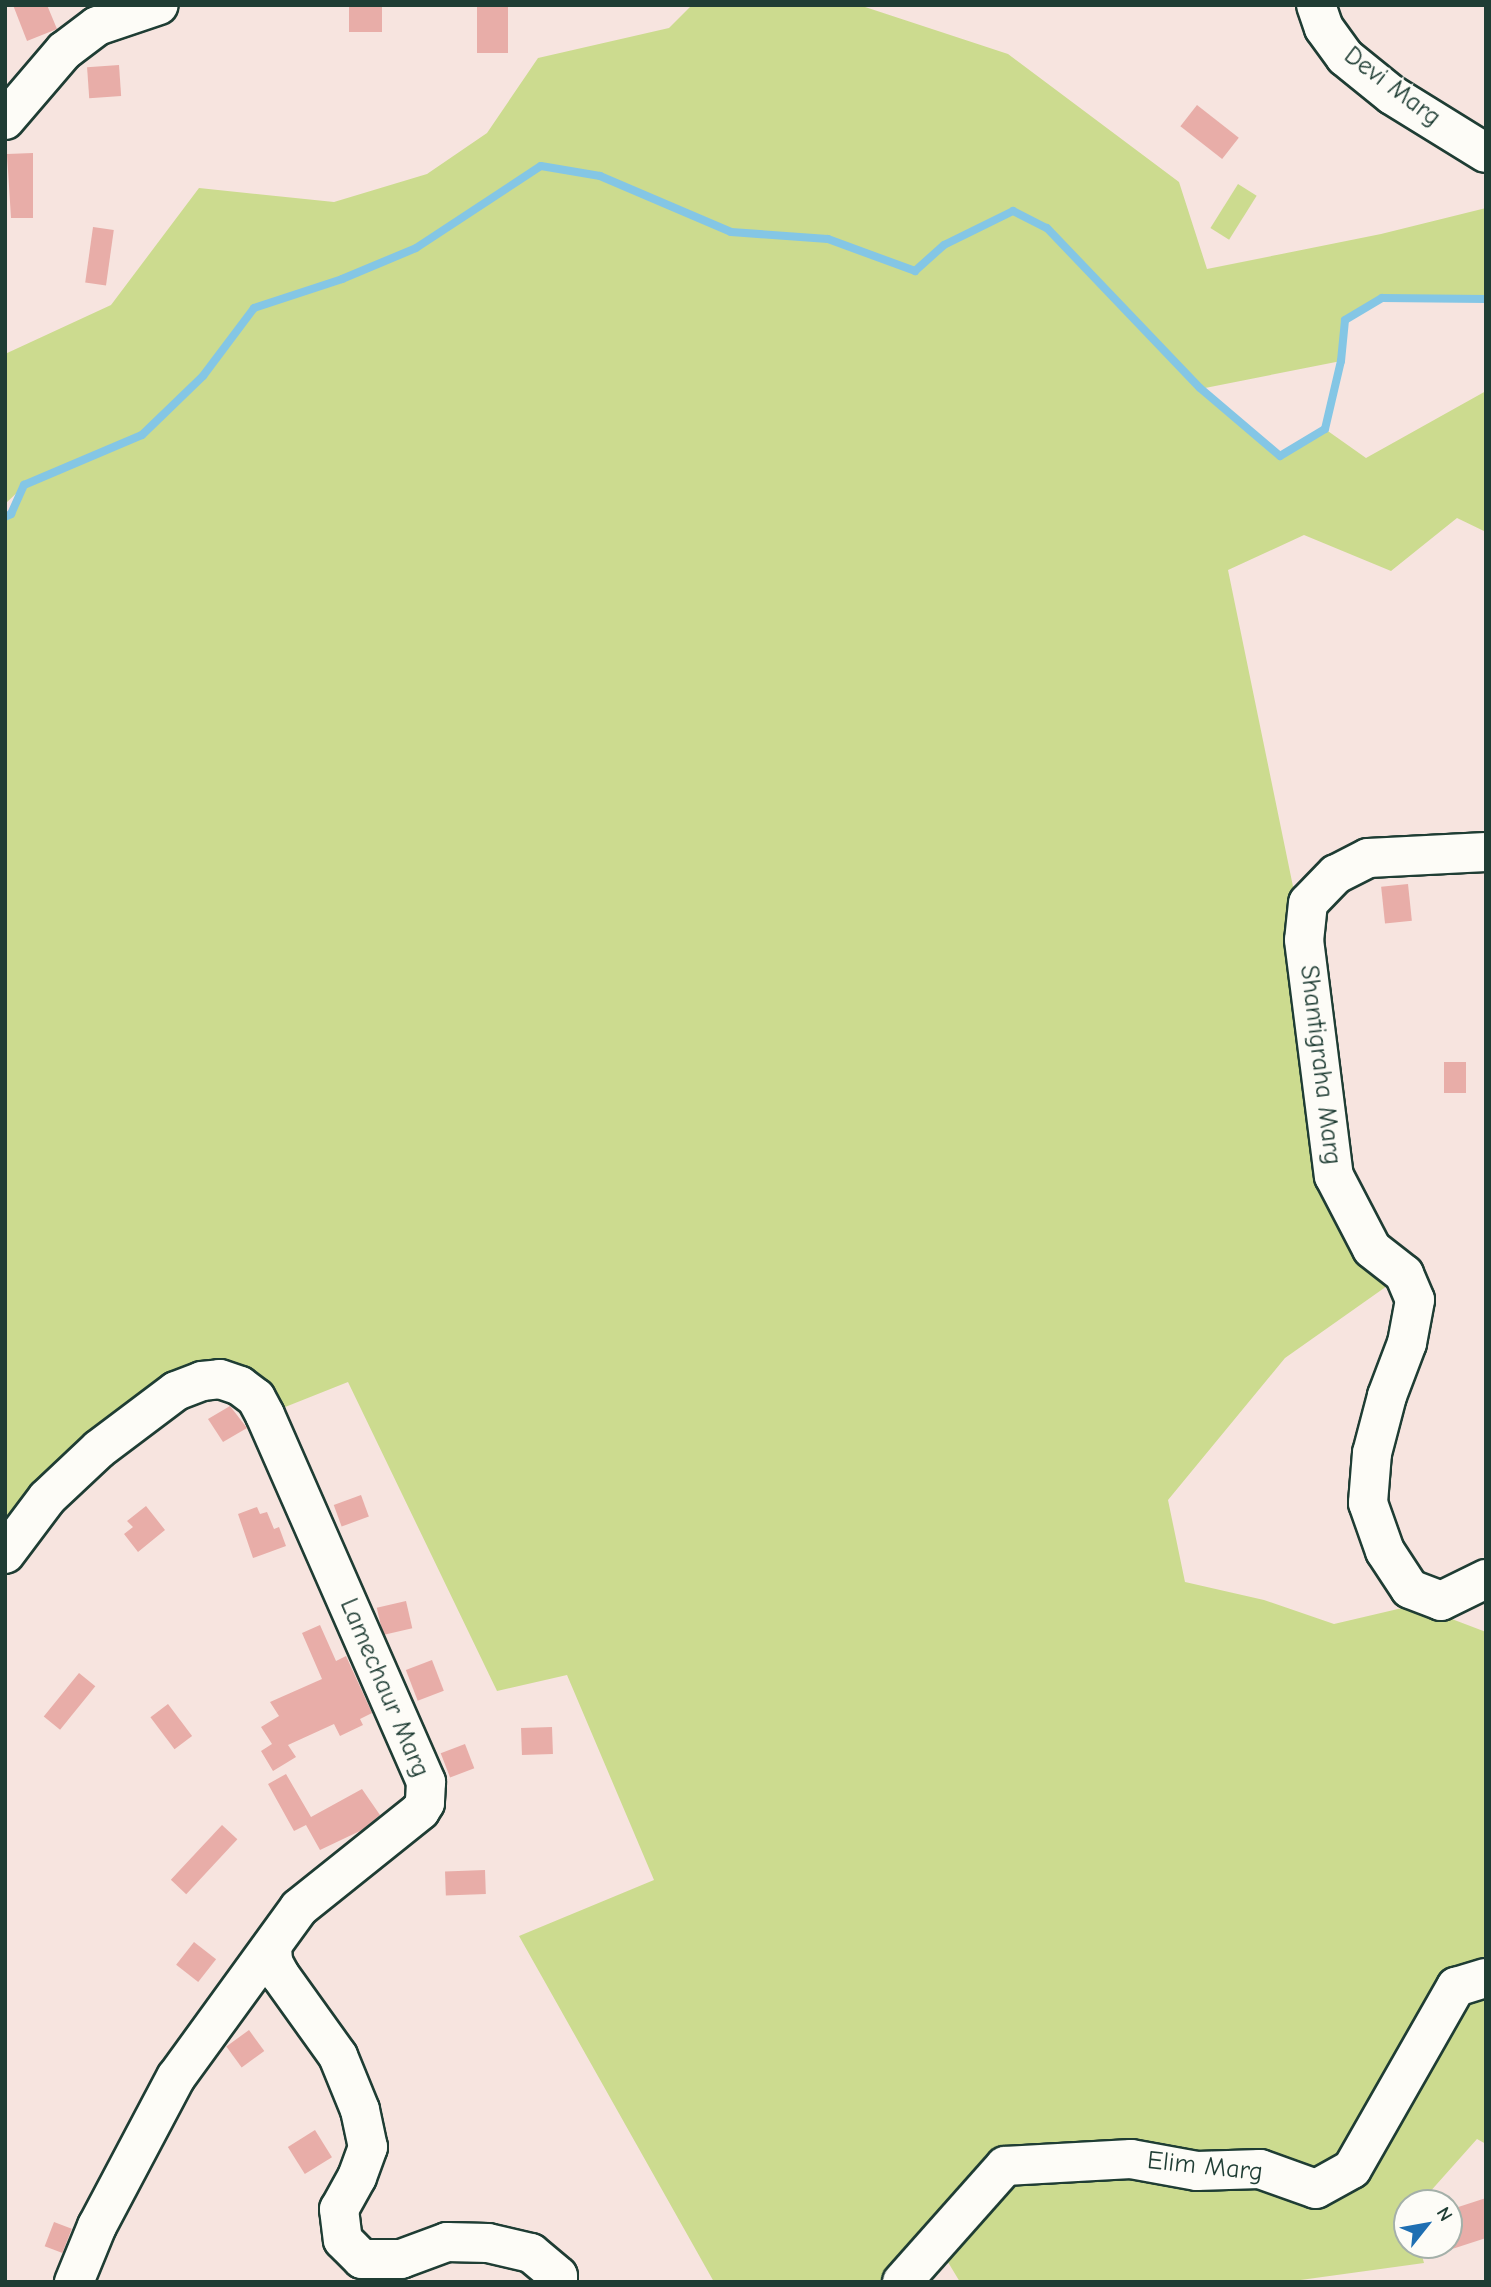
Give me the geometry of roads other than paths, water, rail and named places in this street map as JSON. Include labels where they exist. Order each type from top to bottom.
[{"type":"street","points":[[5,120],[64,51],[97,26],[159,5]]},
{"type":"street","name":"Devi Marg","points":[[1316,5],[1324,28],[1345,57],[1392,94],[1486,153]]},
{"type":"street","name":"Shantigraha Marg","points":[[1486,852],[1368,858],[1336,874],[1308,903],[1304,940],[1334,1176],[1372,1248],[1404,1275],[1415,1300],[1407,1343],[1387,1396],[1372,1453],[1368,1503],[1385,1550],[1410,1589],[1441,1601],[1486,1579]]},
{"type":"street","name":"Lamechaur Marg","points":[[5,1554],[47,1497],[99,1449],[176,1391],[202,1381],[220,1379],[240,1386],[256,1398],[426,1782],[426,1793],[420,1811],[299,1908],[176,2077],[97,2226],[74,2282]]},
{"type":"street","points":[[272,1947],[273,1962],[280,1975],[338,2056],[360,2110],[369,2147],[357,2177],[339,2209],[343,2240],[362,2259],[401,2259],[447,2242],[488,2243],[531,2253],[558,2276],[558,2282]]},
{"type":"street","name":"Elim Marg","points":[[902,2282],[1005,2166],[1131,2159],[1197,2171],[1260,2169],[1316,2189],[1352,2169],[1456,1987],[1486,1978]]},
{"type":"waterway","points":[[5,517],[11,514],[24,485],[142,435],[203,376],[254,308],[342,279],[416,248],[541,166],[600,176],[731,232],[828,239],[915,271],[944,245],[1013,211],[1047,228],[1200,388],[1280,456],[1325,429],[1341,361],[1345,320],[1382,298],[1486,299]]}]
